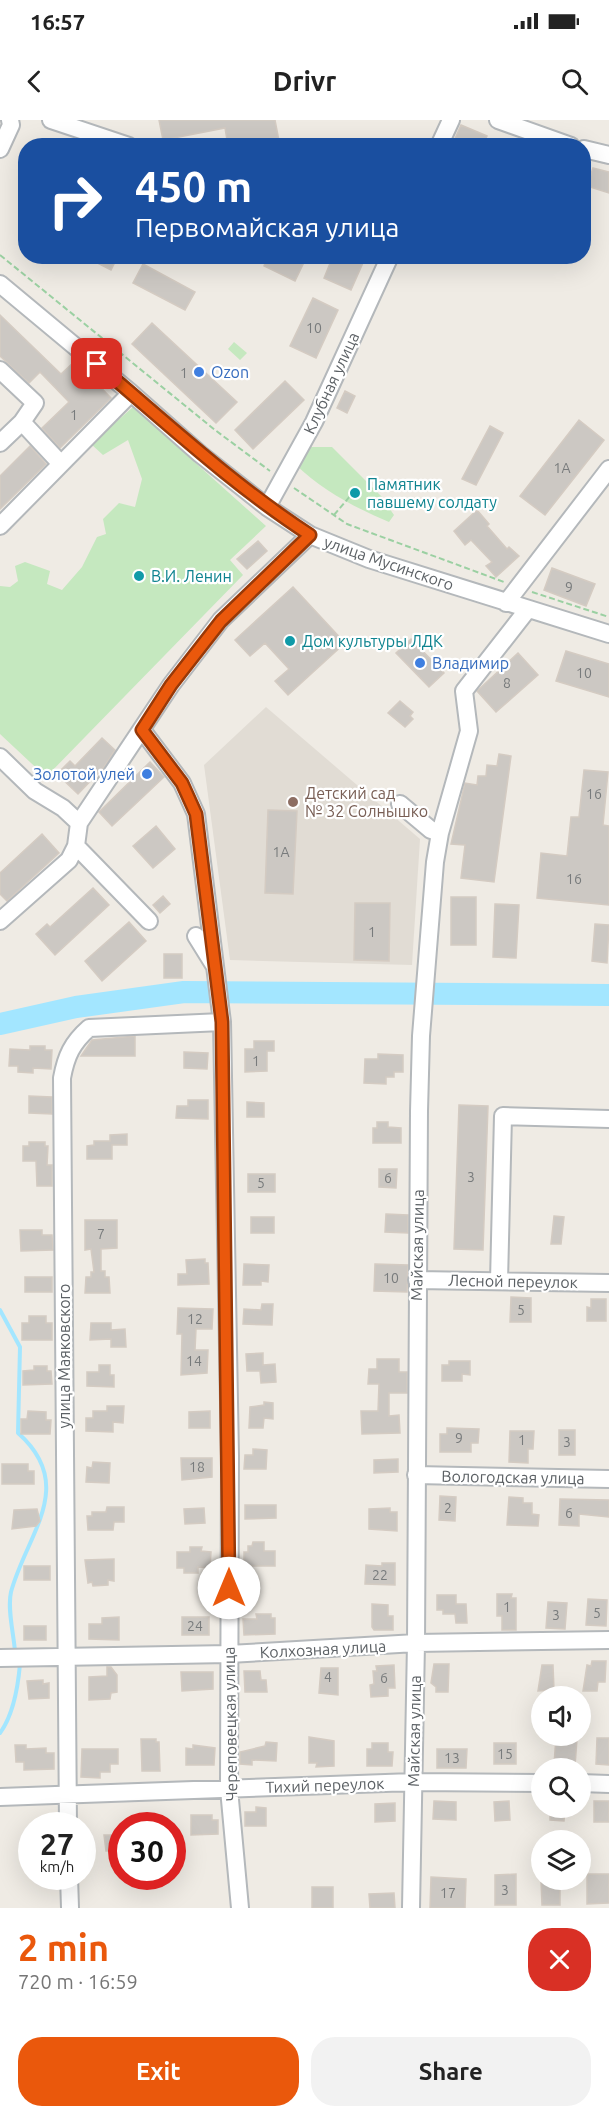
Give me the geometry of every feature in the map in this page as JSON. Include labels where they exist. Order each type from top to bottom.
[{"type":"street","points":[[0,149],[11,125],[10,120]]},
{"type":"street","points":[[51,120],[105,138]]},
{"type":"street","points":[[443,138],[451,120]]},
{"type":"street","points":[[498,120],[549,138]]},
{"type":"street","points":[[591,150],[609,154]]},
{"type":"street","name":"Клубная улица","points":[[267,507],[314,422],[386,264]]},
{"type":"street","name":"улица Мусинского","points":[[0,284],[200,454],[267,507],[310,535],[369,559],[609,634]]},
{"type":"street","points":[[0,370],[35,403],[22,422],[0,443]]},
{"type":"street","points":[[0,526],[131,393]]},
{"type":"street","points":[[22,422],[61,464]]},
{"type":"street","points":[[506,603],[609,469]]},
{"type":"street","points":[[0,921],[58,872],[76,846],[79,823],[171,685],[221,621],[310,535]]},
{"type":"street","name":"Майская улица","points":[[411,1908],[416,1643],[417,1280],[423,1013],[427,958],[440,833],[469,731],[464,691],[528,609]]},
{"type":"street","name":"Череповецкая улица","points":[[142,730],[182,783],[196,814],[222,1022],[230,1456],[229,1789],[240,1908]]},
{"type":"street","points":[[0,757],[35,791],[63,808],[79,823]]},
{"type":"street","points":[[400,804],[431,830],[440,833]]},
{"type":"street","points":[[76,846],[149,921]]},
{"type":"street","points":[[195,936],[217,968]]},
{"type":"street","name":"улица Маяковского","points":[[68,1812],[62,1090],[66,1058],[75,1040],[89,1028],[222,1022]]},
{"type":"street","points":[[499,1281],[503,1116],[609,1119]]},
{"type":"street","name":"Лесной переулок","points":[[417,1280],[609,1283]]},
{"type":"street","name":"Вологодская улица","points":[[416,1475],[609,1479]]},
{"type":"street","name":"Колхозная улица","points":[[0,1658],[229,1654],[416,1643],[609,1640]]},
{"type":"street","name":"Тихий переулок","points":[[0,1797],[413,1782],[531,1783]]},
{"type":"street","points":[[591,1783],[609,1784]]},
{"type":"street","points":[[69,1890],[70,1908]]},
{"type":"path","points":[[334,515],[351,495]]},
{"type":"shaded area","name":"Детский сад № 32 Солнышко","points":[[266,707],[420,839],[412,965],[230,960],[204,765]]},
{"type":"green space","points":[[234,342],[247,353],[240,360],[228,349]]},
{"type":"green space","points":[[133,407],[266,526],[230,560],[243,575],[46,777],[0,734],[0,586],[10,587],[18,581],[15,566],[25,562],[50,571],[47,584],[62,590],[82,567],[97,537],[106,534],[103,519],[119,503],[135,507],[142,479],[128,440],[103,455],[91,444]]},
{"type":"green space","points":[[309,447],[332,447],[381,496],[394,515],[389,522],[339,498],[295,464]]},
{"type":"building","points":[[159,120],[275,120],[278,138],[227,138],[225,128],[163,138]]},
{"type":"building","points":[[461,125],[487,136],[486,138],[455,138]]},
{"type":"building","points":[[593,168],[609,172],[609,193],[591,187]]},
{"type":"building","points":[[99,264],[114,264],[111,270]]},
{"type":"building","points":[[143,264],[195,292],[185,310],[133,283]]},
{"type":"building","points":[[265,264],[303,264],[295,281],[264,266]]},
{"type":"building","points":[[330,264],[362,264],[351,290],[324,278]]},
{"type":"building","points":[[313,298],[338,310],[316,358],[290,346]]},
{"type":"building","points":[[0,315],[61,374],[75,361],[111,398],[60,448],[42,428],[69,402],[40,372],[29,383],[0,356]]},
{"type":"building","points":[[152,323],[237,402],[216,423],[132,344]]},
{"type":"building","points":[[285,381],[304,400],[253,449],[235,430]]},
{"type":"building","points":[[345,391],[355,396],[347,413],[337,408]]},
{"type":"building","points":[[579,420],[604,440],[545,515],[520,496]]},
{"type":"building","points":[[490,426],[503,433],[476,485],[462,479]]},
{"type":"building","points":[[30,446],[46,464],[0,509],[0,476]]},
{"type":"building","points":[[477,510],[489,524],[487,526],[507,549],[509,547],[519,556],[496,577],[486,566],[492,562],[471,540],[465,545],[454,531]]},
{"type":"building","points":[[258,541],[267,551],[247,569],[237,559]]},
{"type":"building","points":[[552,568],[595,584],[586,606],[544,590]]},
{"type":"building","name":"Дом культуры ЛДК","points":[[293,587],[345,643],[288,695],[275,681],[289,669],[265,643],[250,656],[235,640]]},
{"type":"building","name":"Владимир","points":[[411,639],[444,673],[429,687],[396,653]]},
{"type":"building","points":[[566,651],[609,664],[609,697],[556,681]]},
{"type":"building","points":[[518,653],[538,675],[496,712],[477,691]]},
{"type":"building","points":[[400,701],[413,712],[410,716],[413,719],[405,727],[388,713]]},
{"type":"building","points":[[102,738],[115,750],[104,767],[78,794],[57,774],[70,761],[75,766]]},
{"type":"building","points":[[499,754],[511,756],[494,882],[461,878],[465,845],[451,844],[465,783],[477,785],[478,776],[486,776],[487,765],[497,766]]},
{"type":"building","points":[[150,762],[164,777],[112,826],[99,812]]},
{"type":"building","points":[[584,770],[608,772],[603,825],[609,826],[609,905],[537,898],[541,853],[567,856],[571,817],[579,817]]},
{"type":"building","points":[[268,810],[297,811],[293,894],[265,893]]},
{"type":"building","points":[[156,826],[175,849],[153,868],[133,846]]},
{"type":"building","points":[[42,834],[59,853],[7,901],[0,894],[0,873]]},
{"type":"building","points":[[93,888],[109,905],[55,955],[36,934],[47,924],[50,927]]},
{"type":"building","points":[[163,896],[170,904],[160,913],[153,905]]},
{"type":"building","points":[[451,897],[476,897],[476,945],[451,945]]},
{"type":"building","points":[[355,903],[390,903],[389,961],[354,960]]},
{"type":"building","points":[[495,904],[519,905],[516,958],[493,957]]},
{"type":"building","points":[[129,922],[146,941],[102,981],[85,961]]},
{"type":"building","points":[[595,924],[609,925],[607,963],[592,961]]},
{"type":"building","points":[[164,954],[182,954],[182,978],[164,978]]},
{"type":"building","points":[[135,1036],[135,1056],[81,1056],[92,1040]]},
{"type":"building","points":[[254,1041],[274,1041],[274,1051],[267,1051],[267,1071],[245,1072],[245,1049],[254,1049]]},
{"type":"building","points":[[30,1046],[45,1046],[45,1050],[52,1050],[51,1069],[33,1068],[33,1073],[18,1072],[18,1066],[9,1066],[10,1049],[30,1050]]},
{"type":"building","points":[[184,1052],[208,1053],[207,1069],[184,1068]]},
{"type":"building","points":[[378,1054],[403,1055],[403,1072],[394,1072],[394,1077],[386,1077],[386,1084],[364,1083],[365,1059],[378,1059]]},
{"type":"building","points":[[29,1096],[52,1097],[52,1114],[29,1113]]},
{"type":"building","points":[[188,1100],[208,1100],[208,1119],[176,1118],[177,1106],[188,1106]]},
{"type":"building","points":[[247,1102],[264,1103],[264,1117],[247,1117]]},
{"type":"building","points":[[459,1105],[488,1106],[483,1250],[454,1249]]},
{"type":"building","points":[[377,1122],[388,1122],[388,1127],[401,1128],[401,1143],[373,1143],[373,1128],[377,1128]]},
{"type":"building","points":[[127,1134],[127,1145],[112,1145],[112,1159],[87,1159],[87,1146],[94,1145],[94,1141],[110,1141],[110,1135]]},
{"type":"building","points":[[29,1142],[45,1142],[45,1146],[48,1146],[47,1165],[52,1165],[52,1186],[37,1186],[36,1161],[23,1161],[23,1146],[29,1146]]},
{"type":"building","points":[[379,1169],[397,1169],[396,1188],[379,1187]]},
{"type":"building","points":[[248,1174],[275,1174],[275,1192],[248,1192]]},
{"type":"building","points":[[386,1214],[408,1215],[408,1233],[385,1232]]},
{"type":"building","points":[[554,1216],[564,1217],[561,1244],[551,1244]]},
{"type":"building","points":[[251,1217],[274,1217],[274,1233],[251,1233]]},
{"type":"building","points":[[85,1220],[117,1220],[117,1248],[101,1249],[101,1271],[105,1271],[105,1277],[109,1277],[110,1293],[85,1293],[86,1277],[91,1277],[91,1272],[94,1272],[91,1249],[85,1250]]},
{"type":"building","points":[[20,1230],[42,1230],[42,1235],[52,1235],[53,1250],[21,1251]]},
{"type":"building","points":[[205,1259],[205,1263],[208,1263],[209,1284],[178,1285],[178,1274],[187,1274],[186,1260]]},
{"type":"building","points":[[244,1264],[269,1265],[268,1282],[261,1281],[261,1285],[243,1285]]},
{"type":"building","points":[[375,1264],[408,1265],[407,1292],[374,1291]]},
{"type":"building","points":[[25,1277],[52,1277],[52,1292],[25,1292]]},
{"type":"building","points":[[511,1297],[531,1298],[531,1322],[510,1322]]},
{"type":"building","points":[[591,1299],[606,1299],[606,1321],[587,1321],[587,1307],[591,1308]]},
{"type":"building","points":[[262,1304],[273,1304],[272,1325],[243,1324],[244,1309],[261,1310]]},
{"type":"building","points":[[178,1308],[213,1309],[212,1329],[196,1329],[195,1350],[208,1350],[207,1373],[181,1375],[182,1334],[177,1334]]},
{"type":"building","points":[[29,1316],[46,1316],[46,1323],[52,1323],[52,1340],[22,1340],[22,1323],[29,1323]]},
{"type":"building","points":[[91,1323],[111,1323],[111,1330],[125,1329],[126,1347],[111,1347],[111,1339],[90,1340]]},
{"type":"building","points":[[263,1353],[263,1365],[275,1364],[276,1382],[261,1383],[260,1371],[247,1371],[246,1354]]},
{"type":"building","points":[[377,1359],[399,1359],[399,1372],[407,1372],[407,1393],[389,1393],[389,1416],[399,1415],[400,1433],[362,1434],[361,1411],[378,1411],[379,1384],[368,1384],[369,1369],[377,1369]]},
{"type":"building","points":[[449,1361],[470,1361],[470,1375],[462,1374],[462,1381],[442,1381],[442,1365],[449,1365]]},
{"type":"building","points":[[99,1365],[110,1365],[110,1375],[114,1375],[114,1387],[87,1386],[87,1372],[99,1372]]},
{"type":"building","points":[[34,1366],[47,1366],[47,1371],[51,1371],[52,1384],[23,1385],[23,1371],[34,1370]]},
{"type":"building","points":[[264,1402],[273,1403],[273,1419],[264,1418],[263,1428],[249,1428],[250,1407],[264,1405]]},
{"type":"building","points":[[107,1406],[124,1406],[123,1423],[113,1422],[113,1432],[86,1431],[86,1418],[93,1418],[93,1411],[107,1411]]},
{"type":"building","points":[[28,1411],[46,1412],[46,1420],[51,1420],[50,1434],[21,1434],[21,1419],[27,1419]]},
{"type":"building","points":[[210,1411],[210,1428],[189,1428],[189,1412]]},
{"type":"building","points":[[447,1428],[479,1429],[478,1443],[471,1443],[471,1452],[440,1452],[440,1434],[447,1434]]},
{"type":"building","points":[[559,1430],[575,1430],[575,1455],[559,1455]]},
{"type":"building","points":[[510,1431],[534,1431],[533,1449],[528,1449],[528,1463],[509,1462]]},
{"type":"building","points":[[253,1449],[267,1450],[266,1469],[244,1469],[245,1455],[253,1455]]},
{"type":"building","points":[[181,1458],[212,1458],[212,1477],[182,1480]]},
{"type":"building","points":[[398,1459],[398,1472],[374,1473],[374,1460]]},
{"type":"building","points":[[93,1462],[110,1463],[109,1483],[86,1482],[87,1467],[92,1468]]},
{"type":"building","points":[[2,1464],[28,1464],[28,1471],[34,1471],[34,1484],[2,1484]]},
{"type":"building","points":[[440,1496],[456,1497],[455,1521],[439,1520]]},
{"type":"building","points":[[509,1497],[523,1498],[523,1503],[532,1503],[532,1514],[539,1515],[538,1526],[507,1525]]},
{"type":"building","points":[[560,1499],[609,1500],[609,1517],[579,1514],[579,1526],[559,1525]]},
{"type":"building","points":[[245,1505],[276,1505],[276,1518],[245,1519]]},
{"type":"building","points":[[107,1507],[124,1507],[124,1522],[114,1522],[113,1530],[88,1530],[87,1516],[92,1516],[92,1512],[106,1512]]},
{"type":"building","points":[[204,1508],[205,1523],[185,1524],[184,1509]]},
{"type":"building","points":[[390,1508],[390,1512],[397,1512],[397,1531],[369,1529],[369,1509]]},
{"type":"building","points":[[37,1509],[40,1521],[36,1526],[12,1529],[14,1510]]},
{"type":"building","points":[[253,1542],[264,1542],[264,1551],[275,1551],[275,1566],[244,1566],[244,1552],[248,1552],[248,1546],[252,1546]]},
{"type":"building","points":[[190,1547],[202,1547],[201,1551],[211,1552],[210,1568],[198,1567],[198,1573],[184,1573],[184,1568],[177,1568],[177,1552],[190,1552]]},
{"type":"building","points":[[114,1559],[114,1581],[108,1580],[108,1585],[93,1586],[92,1582],[88,1583],[85,1560]]},
{"type":"building","points":[[382,1563],[395,1563],[395,1585],[365,1584],[366,1565],[382,1566]]},
{"type":"building","points":[[24,1566],[50,1566],[50,1580],[24,1580]]},
{"type":"building","points":[[497,1594],[512,1594],[511,1598],[516,1598],[516,1630],[502,1630],[502,1616],[497,1616]]},
{"type":"building","points":[[437,1595],[456,1595],[456,1604],[466,1604],[467,1623],[456,1623],[455,1614],[443,1614],[443,1610],[437,1610]]},
{"type":"building","points":[[588,1599],[607,1600],[606,1626],[586,1625]]},
{"type":"building","points":[[548,1602],[567,1603],[565,1629],[546,1628]]},
{"type":"building","points":[[372,1604],[388,1605],[388,1616],[393,1616],[393,1630],[374,1630]]},
{"type":"building","points":[[256,1614],[271,1614],[271,1618],[275,1618],[275,1634],[244,1635],[243,1619],[257,1619]]},
{"type":"building","points":[[119,1617],[119,1640],[89,1639],[89,1624],[102,1624],[102,1618]]},
{"type":"building","points":[[182,1617],[209,1617],[209,1635],[182,1635]]},
{"type":"building","points":[[24,1626],[46,1626],[46,1640],[24,1640]]},
{"type":"building","points":[[592,1661],[606,1661],[605,1682],[598,1682],[597,1691],[591,1691],[591,1686],[584,1686],[587,1665],[591,1666]]},
{"type":"building","points":[[434,1664],[449,1664],[448,1692],[436,1692],[436,1687],[431,1683]]},
{"type":"building","points":[[394,1665],[395,1688],[388,1688],[388,1696],[371,1697],[370,1685],[374,1684],[373,1671],[377,1671],[376,1666]]},
{"type":"building","points":[[542,1665],[553,1665],[554,1686],[539,1686]]},
{"type":"building","points":[[107,1667],[111,1667],[117,1675],[117,1692],[111,1693],[110,1699],[89,1700],[89,1677],[107,1676]]},
{"type":"building","points":[[321,1668],[338,1668],[338,1695],[319,1693]]},
{"type":"building","points":[[244,1671],[260,1671],[261,1680],[266,1680],[267,1692],[245,1692]]},
{"type":"building","points":[[181,1672],[213,1672],[213,1689],[182,1691]]},
{"type":"building","points":[[43,1680],[43,1684],[49,1683],[49,1698],[29,1699],[27,1681]]},
{"type":"building","points":[[309,1737],[334,1741],[334,1766],[316,1767],[317,1763],[309,1763]]},
{"type":"building","points":[[597,1738],[609,1738],[609,1765],[596,1764]]},
{"type":"building","points":[[141,1739],[156,1739],[156,1742],[159,1742],[160,1771],[142,1771]]},
{"type":"building","points":[[266,1742],[277,1743],[276,1761],[252,1760],[252,1765],[240,1764],[240,1752],[265,1746]]},
{"type":"building","points":[[372,1743],[388,1743],[388,1752],[393,1752],[392,1766],[367,1766],[367,1749],[372,1749]]},
{"type":"building","points":[[494,1743],[516,1743],[516,1764],[494,1764]]},
{"type":"building","points":[[15,1745],[26,1745],[26,1749],[46,1748],[46,1753],[54,1753],[54,1769],[24,1770],[24,1762],[16,1762]]},
{"type":"building","points":[[193,1745],[215,1748],[214,1765],[186,1765],[186,1748],[193,1749]]},
{"type":"building","points":[[555,1746],[576,1746],[576,1758],[554,1758]]},
{"type":"building","points":[[82,1749],[118,1749],[118,1764],[110,1764],[110,1772],[100,1772],[100,1778],[81,1777]]},
{"type":"building","points":[[437,1749],[467,1749],[466,1768],[437,1768]]},
{"type":"building","points":[[434,1801],[456,1802],[456,1820],[433,1819]]},
{"type":"building","points":[[509,1801],[510,1820],[495,1821],[494,1802]]},
{"type":"building","points":[[594,1801],[609,1801],[609,1822],[594,1822]]},
{"type":"building","points":[[395,1803],[395,1821],[375,1822],[375,1804]]},
{"type":"building","points":[[256,1807],[266,1808],[266,1826],[245,1826],[245,1812],[256,1812]]},
{"type":"building","points":[[191,1815],[212,1815],[212,1820],[218,1820],[218,1834],[191,1835]]},
{"type":"building","points":[[550,1818],[564,1818],[564,1821],[550,1820]]},
{"type":"building","points":[[104,1835],[108,1835],[108,1851],[106,1851]]},
{"type":"building","points":[[516,1874],[516,1905],[495,1905],[495,1875]]},
{"type":"building","points":[[591,1874],[609,1874],[609,1903],[587,1904],[587,1890],[591,1890]]},
{"type":"building","points":[[431,1877],[466,1879],[465,1908],[430,1908]]},
{"type":"building","points":[[312,1887],[333,1887],[333,1908],[312,1908]]},
{"type":"building","points":[[541,1890],[560,1890],[560,1905],[542,1905]]},
{"type":"building","points":[[394,1893],[395,1908],[370,1908],[369,1894]]},
{"type":"waterway","points":[[0,1024],[76,1007],[184,992],[609,995]]},
{"type":"waterway","points":[[0,1310],[20,1347],[18,1433],[36,1453],[44,1472],[46,1492],[43,1511],[11,1592],[10,1614],[15,1652]]},
{"type":"waterway","points":[[0,1733],[12,1709],[20,1664]]},
{"type":"place","name":"Ozon","points":[[199,372]]},
{"type":"place","name":"Памятник павшему солдату","points":[[355,493]]},
{"type":"place","name":"В.И. Ленин","points":[[139,576]]},
{"type":"place","name":"Дом культуры ЛДК","points":[[290,641]]},
{"type":"place","name":"Владимир","points":[[420,663]]},
{"type":"place","name":"Золотой улей","points":[[147,774]]},
{"type":"place","name":"Детский сад № 32 Солнышко","points":[[293,802]]},
{"type":"route","points":[[97,364],[200,454],[267,507],[310,535],[221,621],[171,685],[142,730],[182,783],[196,814],[222,1022],[230,1456],[229,1588]]}]
